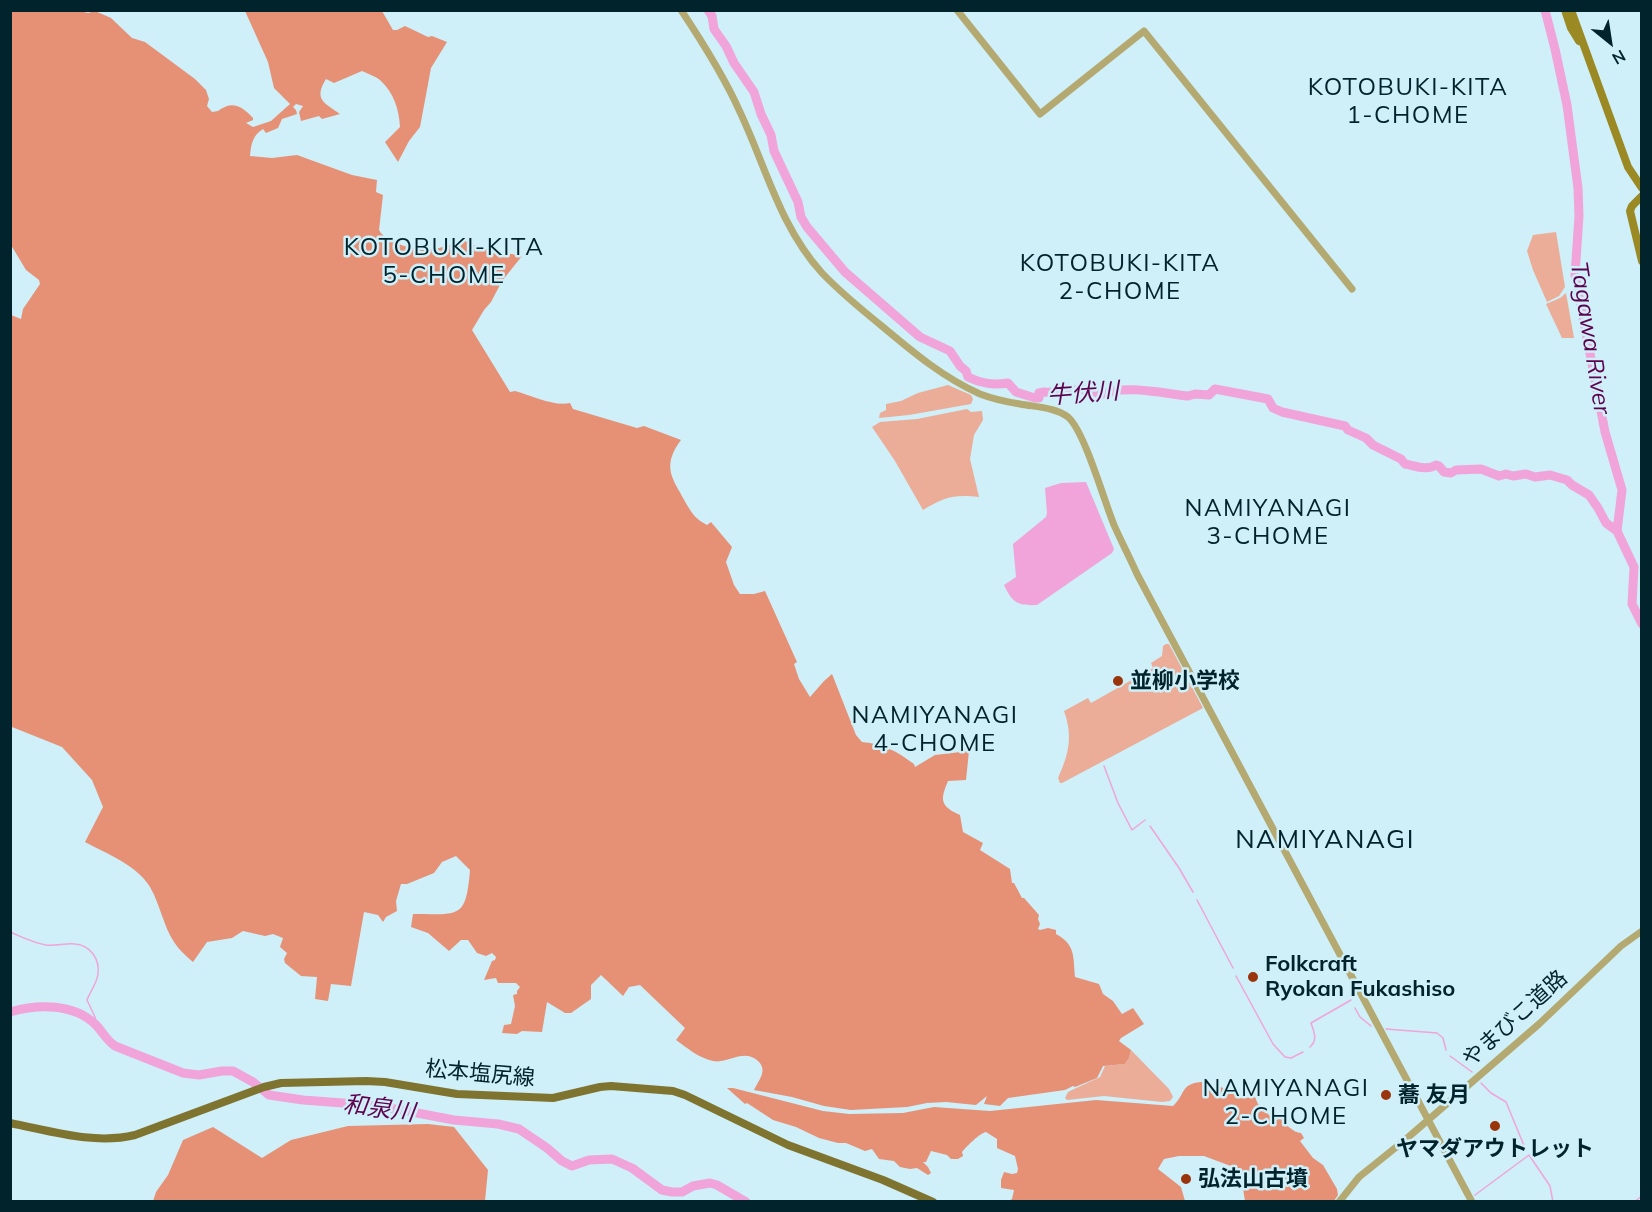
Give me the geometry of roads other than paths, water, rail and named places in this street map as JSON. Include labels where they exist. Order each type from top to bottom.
[{"type":"main road","points":[[1565,10],[1574,34],[1585,50]]},
{"type":"main road","points":[[1571,10],[1628,167],[1641,189]]},
{"type":"main road","points":[[1641,196],[1630,211],[1641,261]]},
{"type":"main road","name":"松本塩尻線","points":[[10,1124],[105,1139],[124,1138],[264,1086],[281,1083],[385,1082],[457,1094],[554,1098],[610,1086],[673,1091],[686,1095],[788,1145],[883,1180],[933,1202]]},
{"type":"street","points":[[681,10],[701,40],[741,113],[789,227],[823,273],[848,298],[930,366],[980,394],[1056,411],[1075,425],[1114,524],[1137,574],[1472,1202]]},
{"type":"street","points":[[957,10],[1040,114],[1144,31],[1352,289]]},
{"type":"street","name":"やまびこ道路","points":[[1340,1202],[1359,1177],[1539,1024],[1621,946],[1641,931]]},
{"type":"waterway","name":"牛伏川","points":[[708,10],[712,16],[714,29],[754,92],[771,135],[774,151],[807,227],[845,272],[920,337],[950,351],[968,377],[988,383],[1008,383],[1016,392],[1035,398],[1039,398],[1039,393],[1073,390],[1088,390],[1100,395],[1131,390],[1188,396],[1209,395],[1215,389],[1268,399],[1273,408],[1282,412],[1345,426],[1348,430],[1366,438],[1373,445],[1401,459],[1405,464],[1425,468],[1436,465],[1444,472],[1451,473],[1456,470],[1481,469],[1499,476],[1506,474],[1513,476],[1526,474],[1535,477],[1550,475],[1567,480],[1589,495],[1606,523],[1617,531]]},
{"type":"waterway","name":"Tagawa River","points":[[1545,10],[1567,105],[1578,188],[1579,216],[1575,275],[1605,432],[1622,490],[1617,531],[1634,567],[1632,604],[1642,624]]},
{"type":"waterway","points":[[1104,766],[1118,803],[1132,830],[1145,820]]},
{"type":"waterway","points":[[1150,826],[1193,892]]},
{"type":"waterway","points":[[1197,900],[1233,968]]},
{"type":"waterway","points":[[10,932],[42,944],[80,945],[93,954],[96,958],[98,974],[87,1000],[96,1025]]},
{"type":"waterway","points":[[1236,976],[1273,1044],[1285,1057],[1291,1058],[1303,1052]]},
{"type":"waterway","points":[[1310,1047],[1315,1039],[1311,1023],[1351,1000]]},
{"type":"waterway","name":"和泉川","points":[[10,1012],[44,1007],[67,1009],[87,1018],[115,1046],[183,1073],[199,1075],[233,1071],[253,1082],[269,1095],[369,1105],[454,1120],[498,1124],[519,1129],[572,1166],[589,1160],[612,1159],[632,1168],[662,1190],[682,1192],[693,1186],[710,1183],[746,1202]]},
{"type":"waterway","points":[[1355,1008],[1360,1017],[1371,1026]]},
{"type":"waterway","points":[[1386,1029],[1437,1033],[1443,1038],[1446,1050]]},
{"type":"waterway","points":[[1450,1056],[1472,1072]]},
{"type":"waterway","points":[[1481,1083],[1491,1093],[1506,1102],[1525,1148]]},
{"type":"waterway","points":[[1475,1195],[1529,1155],[1550,1186],[1553,1202]]},
{"type":"waterway","points":[[1634,1202],[1642,1196]]},
{"type":"place","name":"並柳小学校","points":[[1118,681]]},
{"type":"place","name":"Folkcraft Ryokan Fukashiso","points":[[1253,977]]},
{"type":"place","name":"蕎 友月","points":[[1386,1095]]},
{"type":"place","name":"ヤマダアウトレット","points":[[1495,1126]]},
{"type":"place","name":"弘法山古墳","points":[[1186,1179]]},
{"type":"district","name":"KOTOBUKI-KITA 1-CHOME","points":[[1408,102]]},
{"type":"district","name":"KOTOBUKI-KITA 5-CHOME","points":[[444,262]]},
{"type":"district","name":"KOTOBUKI-KITA 2-CHOME","points":[[1120,278]]},
{"type":"district","name":"NAMIYANAGI 3-CHOME","points":[[1268,523]]},
{"type":"district","name":"NAMIYANAGI 4-CHOME","points":[[935,730]]},
{"type":"district","name":"NAMIYANAGI","points":[[1325,840]]},
{"type":"district","name":"NAMIYANAGI 2-CHOME","points":[[1286,1103]]}]
